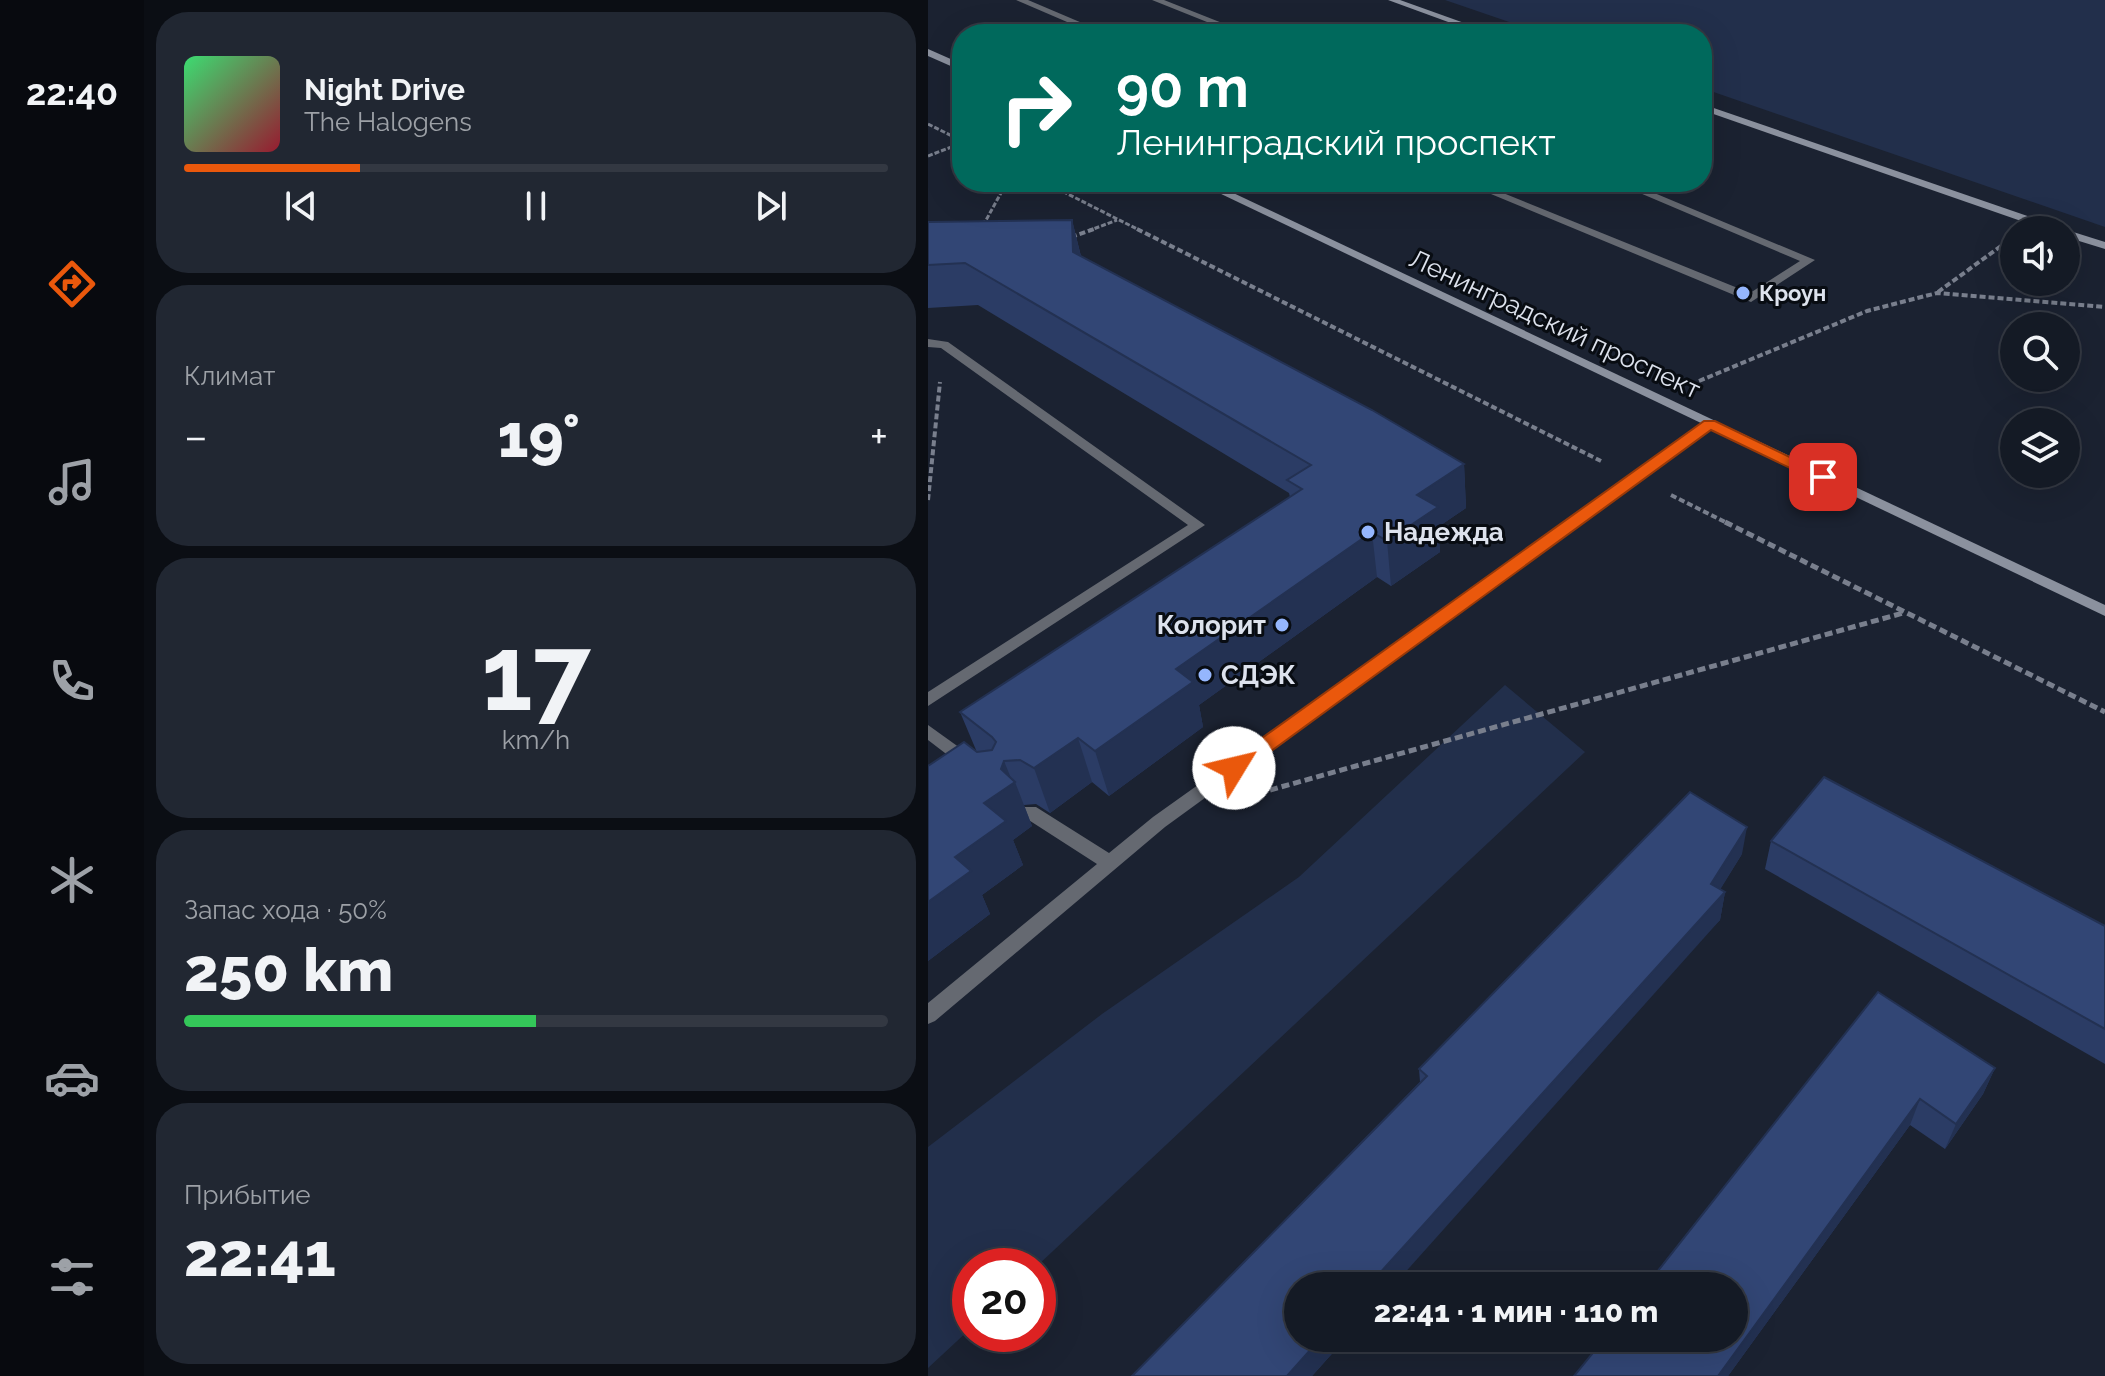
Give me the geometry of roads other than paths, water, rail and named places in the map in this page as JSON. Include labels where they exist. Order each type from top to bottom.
[{"type":"main road","points":[[1392,0],[1461,24]]},
{"type":"main road","points":[[928,52],[952,63]]},
{"type":"main road","points":[[1712,110],[2017,216]]},
{"type":"main road","name":"Ленинградский проспект","points":[[1222,192],[2105,611]]},
{"type":"main road","points":[[2080,238],[2105,246]]},
{"type":"lane","points":[[1020,0],[1079,24]]},
{"type":"lane","points":[[1156,0],[1219,24]]},
{"type":"lane","points":[[1491,192],[1751,298],[1809,260],[1643,192]]},
{"type":"lane","points":[[928,343],[944,345],[1198,525],[928,700]]},
{"type":"lane","points":[[928,1015],[1159,822],[1710,424]]},
{"type":"lane","points":[[928,731],[977,769]]},
{"type":"lane","points":[[1030,812],[1110,863]]},
{"type":"place","name":"Кроун","points":[[1743,293]]},
{"type":"place","name":"Надежда","points":[[1368,532]]},
{"type":"place","name":"Колорит","points":[[1282,625]]},
{"type":"place","name":"СДЭК","points":[[1205,675]]}]
